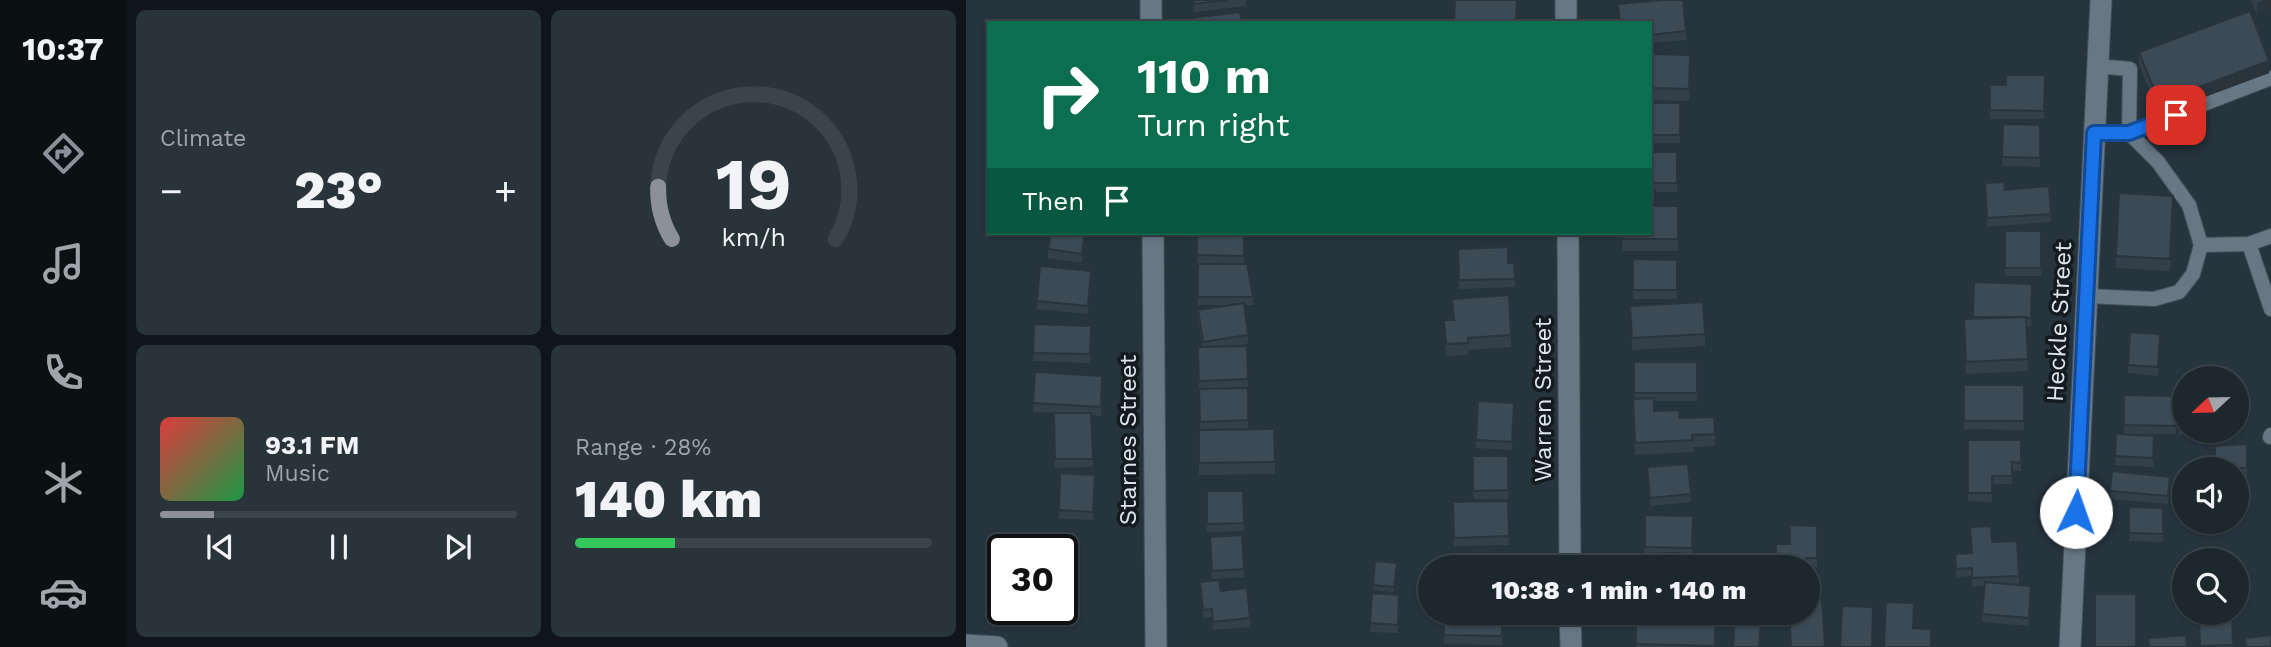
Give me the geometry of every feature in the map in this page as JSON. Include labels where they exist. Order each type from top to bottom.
[{"type":"street","points":[[1151,0],[1151,21]]},
{"type":"street","points":[[1566,0],[1566,21]]},
{"type":"street","name":"Heckle Street","points":[[2070,647],[2101,0]]},
{"type":"street","name":"Starnes Street","points":[[1153,235],[1156,647]]},
{"type":"street","name":"Warren Street","points":[[1568,235],[1570,555]]},
{"type":"street","points":[[1570,625],[1571,647]]},
{"type":"street","points":[[966,645],[997,647]]},
{"type":"lane","points":[[2087,296],[2154,299],[2179,292],[2193,274],[2201,245],[2189,205],[2158,162],[2129,133],[2130,69],[2097,65]]},
{"type":"lane","points":[[2094,133],[2129,133],[2271,78]]},
{"type":"lane","points":[[2201,245],[2249,244],[2271,236]]},
{"type":"lane","points":[[2249,244],[2271,309]]},
{"type":"building","points":[[1194,0],[1228,0],[1194,4]]},
{"type":"building","points":[[1455,0],[1517,0],[1516,21],[1454,21]]},
{"type":"building","points":[[1683,0],[1686,31],[1652,35],[1652,21],[1620,21],[1618,4]]},
{"type":"building","points":[[2250,11],[2269,61],[2159,102],[2139,52]]},
{"type":"building","points":[[1240,12],[1242,21],[1192,21],[1191,18]]},
{"type":"building","points":[[1652,54],[1690,55],[1689,89],[1652,88]]},
{"type":"building","points":[[2006,75],[2045,75],[2044,111],[1990,110],[1990,85],[2006,85]]},
{"type":"building","points":[[1652,103],[1680,103],[1680,135],[1652,135]]},
{"type":"building","points":[[2003,124],[2040,125],[2040,158],[2002,157]]},
{"type":"building","points":[[1652,152],[1677,152],[1677,183],[1652,183]]},
{"type":"building","points":[[2004,182],[2005,190],[2049,186],[2051,214],[1987,218],[1985,183]]},
{"type":"building","points":[[1652,191],[1655,191],[1655,206],[1678,206],[1678,239],[1622,239],[1622,235],[1652,235]]},
{"type":"building","points":[[2119,193],[2173,196],[2170,259],[2116,256]]},
{"type":"building","points":[[2005,231],[2041,231],[2041,268],[2005,268]]},
{"type":"building","points":[[1051,235],[1085,235],[1082,254],[1048,249]]},
{"type":"building","points":[[1197,235],[1244,235],[1244,256],[1197,255]]},
{"type":"building","points":[[1508,247],[1508,263],[1514,262],[1515,279],[1459,280],[1458,249]]},
{"type":"building","points":[[1633,259],[1677,260],[1677,290],[1633,290]]},
{"type":"building","points":[[1198,264],[1247,264],[1253,297],[1198,297]]},
{"type":"building","points":[[1040,266],[1091,271],[1088,306],[1037,301]]},
{"type":"building","points":[[1974,282],[2032,284],[2031,318],[1973,317]]},
{"type":"building","points":[[1509,295],[1511,335],[1468,338],[1468,343],[1446,344],[1444,320],[1454,320],[1452,299]]},
{"type":"building","points":[[1703,302],[1705,334],[1632,338],[1630,306]]},
{"type":"building","points":[[1244,303],[1248,335],[1203,342],[1198,310]]},
{"type":"building","points":[[2026,317],[2028,359],[1966,362],[1964,319]]},
{"type":"building","points":[[1034,324],[1091,326],[1090,354],[1033,353]]},
{"type":"building","points":[[2130,332],[2160,334],[2158,367],[2128,365]]},
{"type":"building","points":[[1247,346],[1248,379],[1199,381],[1198,347]]},
{"type":"building","points":[[1634,362],[1697,362],[1697,393],[1634,393]]},
{"type":"building","points":[[1035,372],[1102,376],[1101,407],[1033,403]]},
{"type":"building","points":[[1964,385],[2024,385],[2024,421],[1964,421]]},
{"type":"building","points":[[1248,388],[1248,420],[1200,422],[1199,389]]},
{"type":"building","points":[[2124,395],[2172,396],[2172,426],[2124,425]]},
{"type":"building","points":[[1654,398],[1654,411],[1679,410],[1679,418],[1714,417],[1715,434],[1692,435],[1693,440],[1635,443],[1633,399]]},
{"type":"building","points":[[1478,401],[1514,403],[1512,442],[1476,440]]},
{"type":"building","points":[[1054,413],[1091,413],[1093,459],[1055,459]]},
{"type":"building","points":[[1274,429],[1275,462],[1199,463],[1199,430]]},
{"type":"building","points":[[2116,434],[2154,436],[2153,458],[2115,456]]},
{"type":"building","points":[[1968,440],[2021,440],[2021,463],[2012,462],[2012,476],[1992,476],[1992,493],[1968,493]]},
{"type":"building","points":[[2247,444],[2247,457],[2215,457],[2215,446]]},
{"type":"building","points":[[1473,456],[1508,456],[1508,490],[1473,491]]},
{"type":"building","points":[[1688,464],[1691,494],[1650,498],[1647,467]]},
{"type":"building","points":[[2112,471],[2170,477],[2168,496],[2110,491]]},
{"type":"building","points":[[1060,473],[1095,475],[1093,512],[1059,510]]},
{"type":"building","points":[[1207,491],[1243,491],[1244,523],[1207,524]]},
{"type":"building","points":[[1508,501],[1509,536],[1454,538],[1453,502]]},
{"type":"building","points":[[2129,507],[2163,508],[2163,534],[2129,533]]},
{"type":"building","points":[[1645,515],[1693,516],[1692,548],[1645,547]]},
{"type":"building","points":[[1790,525],[1817,526],[1817,555],[1776,555],[1776,544],[1790,544]]},
{"type":"building","points":[[1991,526],[1992,542],[2017,541],[2019,576],[1972,578],[1972,568],[1956,569],[1955,554],[1972,553],[1970,527]]},
{"type":"building","points":[[1242,535],[1244,569],[1212,571],[1210,537]]},
{"type":"building","points":[[1680,553],[1680,555],[1644,555]]},
{"type":"building","points":[[1375,561],[1397,563],[1394,587],[1373,585]]},
{"type":"building","points":[[1219,580],[1221,591],[1247,588],[1250,618],[1213,622],[1212,609],[1203,610],[1200,582]]},
{"type":"building","points":[[1985,582],[2031,586],[2029,618],[1982,614]]},
{"type":"building","points":[[1372,593],[1399,595],[1398,625],[1370,623]]},
{"type":"building","points":[[2095,594],[2136,594],[2136,647],[2095,647]]},
{"type":"building","points":[[1820,599],[1825,647],[1791,647],[1790,625],[1820,625]]},
{"type":"building","points":[[1886,602],[1914,603],[1913,628],[1931,629],[1931,647],[1884,647]]},
{"type":"building","points":[[1842,606],[1873,607],[1872,647],[1840,647]]},
{"type":"building","points":[[1444,625],[1502,625],[1502,636],[1444,635]]},
{"type":"building","points":[[1636,625],[1715,625],[1715,646],[1636,644]]},
{"type":"building","points":[[1735,625],[1761,625],[1759,647],[1733,647]]},
{"type":"building","points":[[2199,625],[2232,625],[2233,645],[2200,646]]},
{"type":"building","points":[[2186,635],[2187,647],[2149,647],[2148,638]]},
{"type":"building","points":[[2271,635],[2271,647],[2246,647],[2245,638]]},
{"type":"route","points":[[2076,512],[2094,133],[2129,133],[2176,115]]}]
